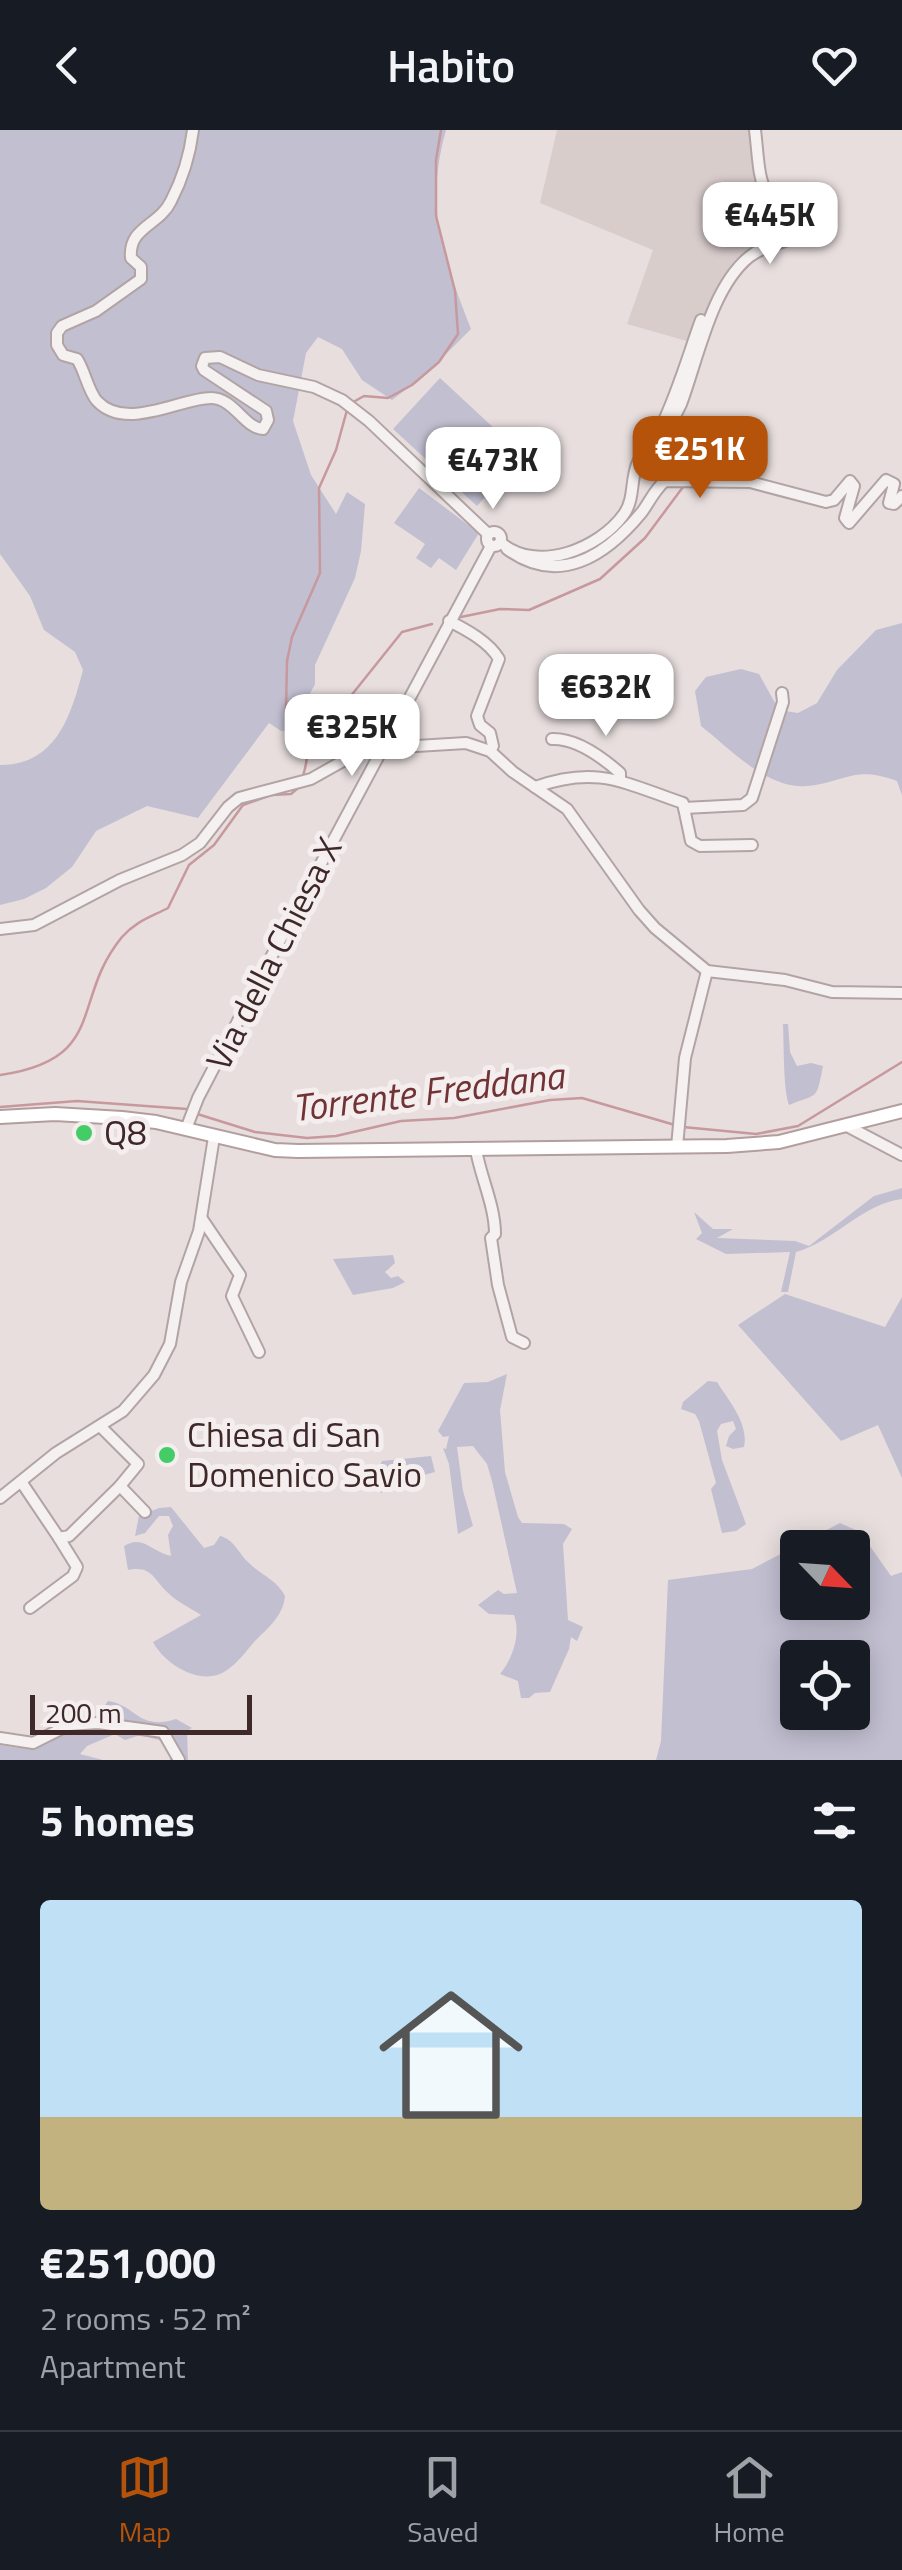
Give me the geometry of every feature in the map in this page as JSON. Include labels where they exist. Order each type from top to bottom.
[{"type":"main road","points":[[0,1118],[94,1116],[188,1125],[214,1137],[298,1151],[476,1150],[779,1142],[902,1111]]},
{"type":"street","points":[[193,130],[171,201],[163,214],[136,233],[130,246],[130,258],[140,267],[140,278],[96,311],[62,326],[56,333],[56,346],[64,356],[76,359],[86,372],[97,401],[122,412],[155,412],[212,398],[231,406],[254,428],[262,429],[268,420],[266,411],[204,370],[204,358],[215,356],[258,375],[328,393],[370,421],[497,543],[543,566],[573,565],[586,560],[632,522],[666,481],[750,482],[826,502],[834,500],[850,481],[854,486],[845,518],[849,523],[886,480],[894,484],[888,503],[894,504],[902,496]]},
{"type":"street","points":[[497,543],[528,554],[566,554],[605,534],[629,506],[639,459],[681,404],[732,272],[752,254],[805,233],[811,226],[809,220],[786,213],[769,198],[759,177],[755,130]]},
{"type":"street","points":[[660,430],[702,320]]},
{"type":"street","name":"Via della Chiesa X","points":[[188,1125],[198,1098],[355,799],[450,621],[497,543]]},
{"type":"street","points":[[450,621],[495,652],[499,660],[477,716],[480,726],[490,733],[490,751]]},
{"type":"street","points":[[684,808],[743,804],[752,798],[783,702],[782,693]]},
{"type":"street","points":[[552,739],[573,742],[614,768],[620,774],[620,782]]},
{"type":"street","points":[[0,929],[34,925],[120,880],[182,855],[200,843],[239,798],[301,782],[359,752],[388,742],[400,748],[466,743],[490,751],[574,817],[654,928],[707,970],[785,980],[832,992],[902,992]]},
{"type":"street","points":[[535,787],[576,775],[608,777],[684,803],[691,841],[700,846],[752,845]]},
{"type":"street","points":[[677,1147],[684,1058],[707,970]]},
{"type":"street","points":[[847,1126],[902,1155]]},
{"type":"street","points":[[0,1498],[56,1452],[135,1402],[161,1364],[170,1344],[181,1282],[202,1219],[214,1137]]},
{"type":"street","points":[[476,1150],[495,1220],[495,1234],[491,1238],[498,1285],[512,1336],[524,1344]]},
{"type":"street","points":[[202,1219],[240,1275],[232,1296],[259,1352]]},
{"type":"street","points":[[59,1538],[69,1536],[138,1464],[100,1426]]},
{"type":"street","points":[[22,1483],[77,1567],[73,1576],[30,1608]]},
{"type":"street","points":[[120,1486],[145,1512]]},
{"type":"street","points":[[0,1738],[33,1743],[69,1725],[98,1724],[163,1732],[179,1760]]},
{"type":"shaded area","points":[[0,130],[446,130],[437,184],[440,232],[471,329],[425,375],[392,400],[362,380],[342,349],[318,337],[306,353],[293,421],[311,475],[336,514],[347,492],[365,504],[355,578],[315,665],[315,684],[297,718],[297,730],[281,731],[269,723],[198,818],[147,806],[96,831],[72,867],[46,888],[0,905],[0,765],[35,757],[48,747],[66,720],[83,670],[75,652],[44,630],[30,596],[0,554]]},
{"type":"shaded area","points":[[557,130],[755,130],[758,189],[763,204],[775,219],[770,243],[751,251],[730,270],[708,322],[690,342],[627,324],[653,250],[540,203]]},
{"type":"shaded area","points":[[440,378],[523,455],[477,506],[393,429]]},
{"type":"shaded area","points":[[419,488],[479,533],[456,570],[439,558],[431,568],[416,558],[425,544],[394,523]]},
{"type":"shaded area","points":[[902,623],[902,795],[897,781],[870,774],[807,786],[778,781],[750,766],[701,726],[695,691],[706,677],[741,669],[759,674],[779,710],[798,713],[817,703],[837,670],[876,630]]},
{"type":"shaded area","points":[[783,1024],[788,1024],[790,1052],[797,1066],[823,1066],[815,1094],[789,1105],[785,1078]]},
{"type":"shaded area","points":[[902,1188],[902,1199],[874,1208],[823,1240],[796,1252],[788,1292],[781,1292],[790,1252],[726,1254],[696,1239],[702,1233],[694,1212],[713,1229],[733,1229],[717,1238],[795,1241],[809,1246],[874,1196]]},
{"type":"shaded area","points":[[393,1255],[395,1263],[385,1272],[405,1282],[353,1295],[333,1259]]},
{"type":"shaded area","points":[[785,1294],[885,1327],[902,1297],[902,1478],[878,1425],[841,1441],[738,1325]]},
{"type":"shaded area","points":[[507,1374],[500,1410],[505,1472],[518,1517],[522,1523],[564,1524],[572,1529],[563,1544],[568,1620],[583,1627],[577,1641],[571,1637],[550,1692],[535,1693],[529,1698],[521,1698],[518,1681],[500,1674],[514,1646],[514,1615],[489,1614],[478,1605],[498,1590],[504,1594],[517,1593],[487,1464],[473,1446],[457,1447],[473,1526],[458,1534],[449,1464],[443,1448],[446,1449],[449,1436],[443,1437],[438,1431],[464,1383],[488,1382]]},
{"type":"shaded area","points":[[708,1381],[717,1382],[732,1405],[745,1438],[744,1447],[726,1446],[736,1429],[733,1421],[721,1424],[717,1431],[722,1460],[746,1524],[736,1531],[722,1533],[711,1489],[716,1483],[699,1421],[695,1414],[681,1409],[683,1402]]},
{"type":"shaded area","points":[[431,1456],[435,1472],[405,1480],[397,1469],[390,1469],[381,1494],[376,1473],[382,1461]]},
{"type":"shaded area","points":[[171,1507],[204,1548],[214,1545],[220,1536],[225,1538],[285,1596],[270,1626],[235,1664],[217,1675],[186,1671],[159,1651],[153,1642],[201,1615],[171,1595],[147,1571],[128,1570],[124,1546],[131,1543],[142,1543],[171,1556],[168,1535],[173,1526],[169,1516],[159,1516],[145,1533],[135,1536],[139,1516]]},
{"type":"shaded area","points":[[840,1523],[856,1530],[827,1530]]},
{"type":"shaded area","points":[[870,1546],[891,1576],[902,1572],[902,1760],[656,1760],[661,1741],[668,1580],[752,1569],[780,1554],[780,1620],[870,1620]]},
{"type":"shaded area","points":[[108,1701],[145,1720],[176,1719],[192,1728],[187,1731],[188,1760],[170,1760],[171,1754],[163,1741],[140,1735],[125,1740],[115,1734],[87,1746],[80,1754],[103,1760],[0,1760],[0,1745],[20,1748],[71,1725],[70,1713],[95,1719]]},
{"type":"waterway","points":[[355,401],[364,396],[388,398],[412,385],[439,362],[458,334],[455,291],[436,216],[436,160],[441,130]]},
{"type":"waterway","points":[[303,776],[308,746],[286,708],[287,661],[292,637],[320,573],[319,488],[336,450],[347,410]]},
{"type":"waterway","points":[[692,475],[709,452]]},
{"type":"waterway","points":[[456,618],[500,609],[529,610],[600,579],[645,538],[683,487]]},
{"type":"waterway","points":[[291,713],[325,715],[350,697],[402,632],[432,624]]},
{"type":"waterway","points":[[0,1075],[58,1056],[73,1041],[106,960],[122,937],[138,923],[168,908],[189,865],[214,845],[243,805],[271,795],[291,794],[298,788]]},
{"type":"waterway","name":"Torrente Freddana","points":[[683,1127],[756,1134],[798,1126],[902,1062]]},
{"type":"waterway","name":"Torrente Freddana","points":[[194,1113],[255,1132],[307,1138],[336,1136],[401,1121],[454,1118],[582,1098],[675,1125]]},
{"type":"waterway","name":"Torrente Freddana","points":[[0,1107],[77,1101],[187,1109]]},
{"type":"place","name":"Q8","points":[[84,1133]]},
{"type":"place","name":"Chiesa di San Domenico Savio","points":[[167,1455]]}]
